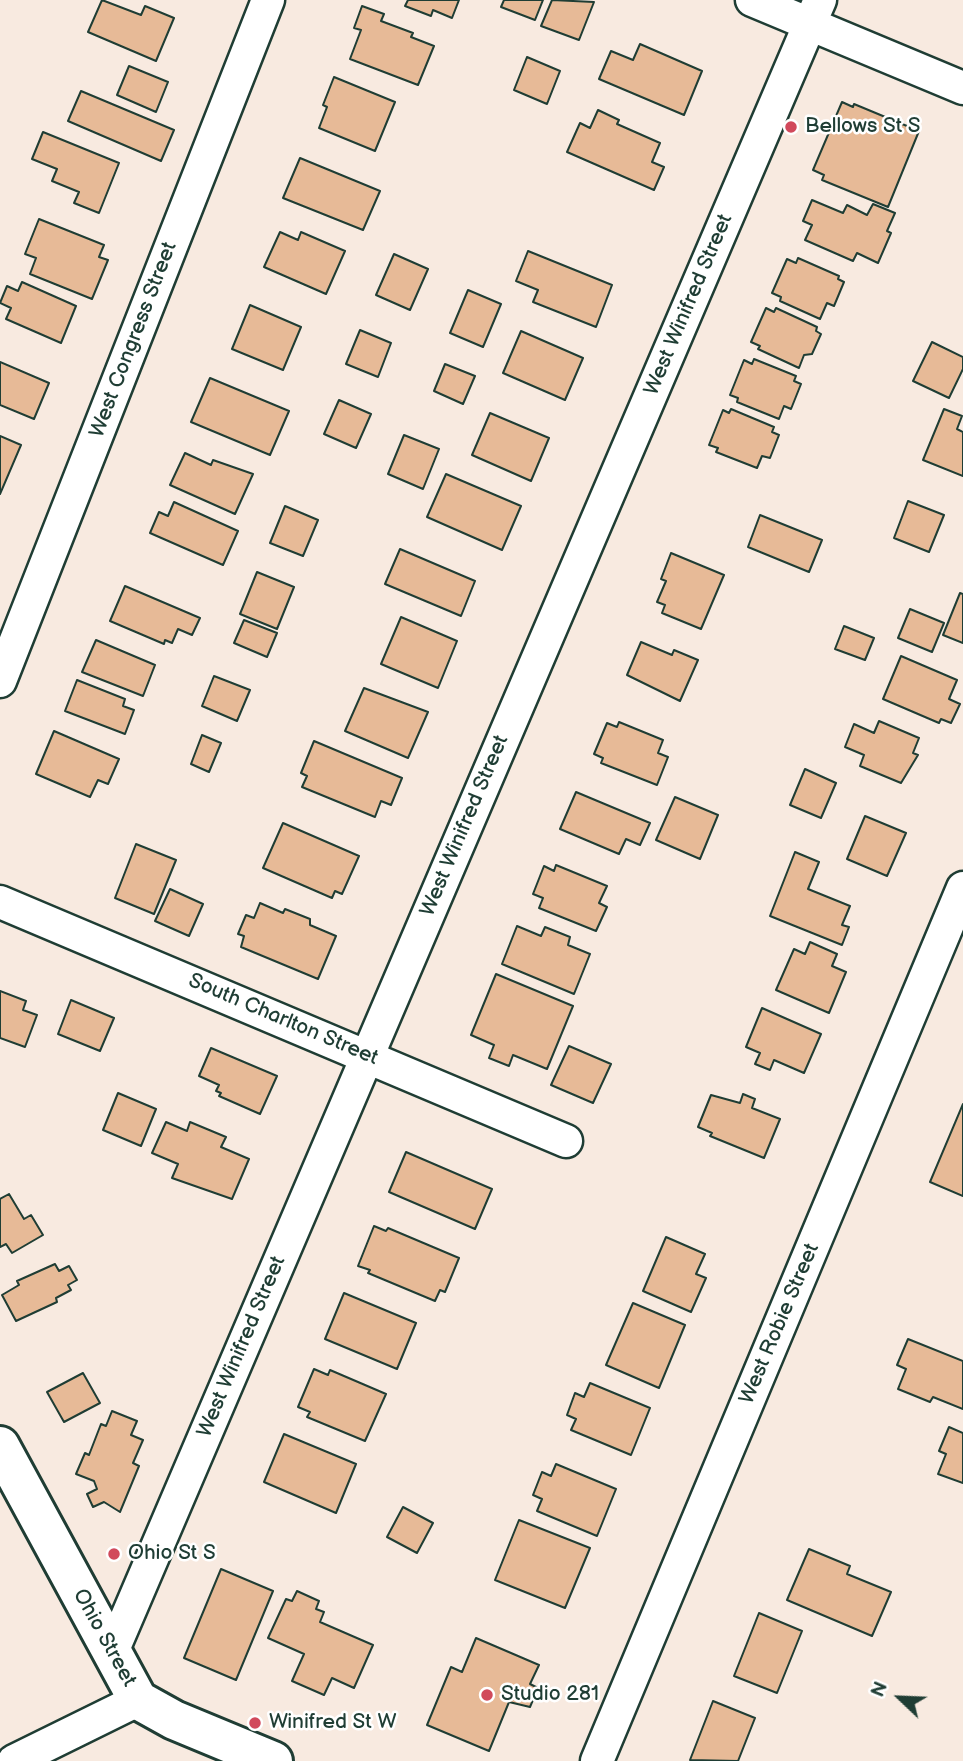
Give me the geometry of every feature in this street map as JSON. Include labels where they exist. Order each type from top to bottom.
[{"type":"street","name":"West Congress Street","points":[[0,681],[268,0]]},
{"type":"street","points":[[752,0],[815,12],[963,88]]},
{"type":"street","name":"West Winifred Street","points":[[112,1652],[815,12]]},
{"type":"street","name":"West Robie Street","points":[[597,1761],[963,888]]},
{"type":"street","name":"South Charlton Street","points":[[0,902],[566,1141]]},
{"type":"street","name":"Ohio Street","points":[[0,1446],[138,1700],[174,1720],[272,1761]]},
{"type":"street","points":[[14,1761],[138,1700]]},
{"type":"building","points":[[102,0],[141,15],[145,6],[174,18],[156,61],[88,32]]},
{"type":"building","points":[[408,0],[459,0],[452,18],[433,10],[431,16],[405,6]]},
{"type":"building","points":[[504,0],[543,0],[535,20],[501,7]]},
{"type":"building","points":[[552,0],[594,2],[579,40],[541,26]]},
{"type":"building","points":[[362,6],[384,14],[381,21],[413,33],[411,37],[434,46],[418,85],[350,59],[361,30],[354,28]]},
{"type":"building","points":[[640,44],[702,71],[684,115],[599,79],[611,51],[633,60]]},
{"type":"building","points":[[527,57],[560,71],[547,104],[514,90]]},
{"type":"building","points":[[129,66],[168,82],[156,112],[117,95]]},
{"type":"building","points":[[334,77],[395,102],[375,151],[319,128],[327,107],[323,105]]},
{"type":"building","points":[[81,91],[174,130],[161,161],[68,121]]},
{"type":"building","points":[[842,102],[853,107],[854,104],[919,131],[888,207],[822,180],[824,175],[813,170]]},
{"type":"building","points":[[598,110],[619,120],[617,124],[660,143],[652,162],[664,167],[654,190],[567,152],[580,123],[590,128]]},
{"type":"building","points":[[43,132],[119,163],[99,213],[74,203],[79,192],[52,181],[57,169],[32,159]]},
{"type":"building","points":[[300,158],[380,191],[363,230],[283,198]]},
{"type":"building","points":[[812,200],[843,213],[847,205],[867,215],[873,204],[895,213],[887,231],[891,233],[878,263],[857,253],[853,261],[805,240],[812,225],[803,221]]},
{"type":"building","points":[[39,219],[104,245],[99,257],[108,260],[92,299],[30,274],[36,258],[25,254]]},
{"type":"building","points":[[280,232],[298,240],[301,232],[345,251],[326,294],[264,267]]},
{"type":"building","points":[[528,251],[612,285],[596,327],[533,302],[538,290],[516,281]]},
{"type":"building","points":[[394,254],[428,269],[410,310],[376,295]]},
{"type":"building","points":[[798,258],[839,276],[838,279],[844,282],[834,306],[827,303],[820,319],[780,301],[781,297],[772,293],[787,259],[796,263]]},
{"type":"building","points":[[22,282],[76,306],[61,343],[6,319],[11,308],[0,303],[7,286],[18,291]]},
{"type":"building","points":[[468,290],[501,304],[483,347],[450,333]]},
{"type":"building","points":[[250,305],[301,327],[283,370],[232,349]]},
{"type":"building","points":[[766,308],[774,312],[776,308],[817,327],[816,331],[821,334],[812,354],[804,355],[799,368],[758,349],[760,346],[751,342]]},
{"type":"building","points":[[360,330],[391,343],[378,377],[346,364]]},
{"type":"building","points":[[521,331],[583,358],[565,400],[503,373]]},
{"type":"building","points":[[932,342],[963,357],[963,369],[949,398],[913,381]]},
{"type":"building","points":[[754,359],[796,376],[794,381],[801,384],[791,409],[784,406],[779,419],[737,402],[738,398],[730,395],[744,360],[752,364]]},
{"type":"building","points":[[0,362],[49,383],[34,419],[0,405]]},
{"type":"building","points":[[445,364],[475,376],[463,404],[434,391]]},
{"type":"building","points":[[210,378],[289,411],[270,455],[191,422]]},
{"type":"building","points":[[339,400],[371,414],[356,448],[324,434]]},
{"type":"building","points":[[731,409],[774,427],[772,432],[779,435],[770,458],[762,456],[757,468],[716,452],[718,448],[709,445],[723,410],[729,413]]},
{"type":"building","points":[[944,409],[962,416],[957,429],[963,432],[963,476],[923,460]]},
{"type":"building","points":[[490,413],[549,438],[531,481],[472,455]]},
{"type":"building","points":[[404,435],[439,449],[423,489],[388,474]]},
{"type":"building","points":[[0,436],[21,445],[0,494]]},
{"type":"building","points":[[185,453],[211,465],[213,460],[253,474],[235,514],[170,485]]},
{"type":"building","points":[[446,474],[521,506],[502,550],[427,517]]},
{"type":"building","points":[[908,501],[944,515],[929,552],[894,538]]},
{"type":"building","points":[[174,502],[238,531],[223,565],[150,533],[159,512],[168,516]]},
{"type":"building","points":[[285,506],[318,520],[303,556],[270,543]]},
{"type":"building","points":[[760,515],[822,540],[809,572],[748,547]]},
{"type":"building","points":[[400,549],[475,581],[461,616],[385,584]]},
{"type":"building","points":[[671,553],[724,575],[701,629],[662,613],[665,605],[657,602],[666,581],[661,579]]},
{"type":"building","points":[[257,572],[294,587],[277,629],[240,614]]},
{"type":"building","points":[[125,586],[200,618],[192,635],[178,629],[172,643],[165,640],[164,644],[110,621]]},
{"type":"building","points":[[960,593],[963,594],[963,643],[943,635]]},
{"type":"building","points":[[910,609],[944,623],[932,652],[898,638]]},
{"type":"building","points":[[401,617],[457,641],[438,688],[381,664]]},
{"type":"building","points":[[244,620],[277,633],[267,657],[234,643]]},
{"type":"building","points":[[844,626],[874,638],[865,660],[835,649]]},
{"type":"building","points":[[96,640],[155,665],[143,696],[82,672]]},
{"type":"building","points":[[641,642],[672,655],[674,650],[698,660],[680,701],[627,675]]},
{"type":"building","points":[[901,656],[957,680],[949,699],[960,704],[951,723],[941,719],[939,723],[883,699]]},
{"type":"building","points":[[214,676],[250,690],[237,721],[202,706]]},
{"type":"building","points":[[77,680],[125,699],[123,706],[134,710],[125,734],[65,711]]},
{"type":"building","points":[[364,688],[428,712],[408,758],[345,731]]},
{"type":"building","points":[[879,721],[919,738],[913,753],[918,755],[901,783],[860,766],[864,755],[845,747],[854,724],[874,733]]},
{"type":"building","points":[[619,722],[663,740],[658,753],[668,757],[657,785],[601,763],[603,758],[594,754],[607,723],[617,727]]},
{"type":"building","points":[[54,731],[119,759],[108,784],[98,780],[90,797],[36,774]]},
{"type":"building","points":[[202,735],[221,743],[209,772],[191,764]]},
{"type":"building","points":[[314,741],[402,778],[391,805],[381,801],[375,817],[302,787],[307,776],[301,773]]},
{"type":"building","points":[[805,769],[836,783],[821,818],[790,805]]},
{"type":"building","points":[[576,792],[650,823],[640,845],[626,839],[619,854],[560,829]]},
{"type":"building","points":[[675,797],[718,815],[700,859],[656,840]]},
{"type":"building","points":[[865,816],[906,833],[887,876],[847,859]]},
{"type":"building","points":[[283,823],[359,856],[342,894],[335,891],[332,898],[263,868]]},
{"type":"building","points":[[136,844],[176,860],[154,914],[115,898]]},
{"type":"building","points":[[795,852],[819,862],[808,889],[850,906],[842,925],[849,927],[842,945],[770,916]]},
{"type":"building","points":[[556,865],[607,886],[599,903],[607,907],[596,931],[539,908],[543,898],[533,894],[544,866],[554,871]]},
{"type":"building","points":[[170,889],[203,904],[189,936],[155,921]]},
{"type":"building","points":[[260,903],[283,913],[285,909],[310,919],[310,925],[336,936],[318,979],[241,947],[244,936],[238,934],[246,915],[254,918]]},
{"type":"building","points":[[517,926],[541,936],[545,927],[570,937],[568,945],[590,954],[574,994],[502,964]]},
{"type":"building","points":[[810,942],[837,954],[832,966],[846,972],[829,1013],[776,990],[794,949],[805,954]]},
{"type":"building","points":[[496,974],[573,1006],[547,1069],[513,1055],[509,1066],[489,1058],[494,1045],[471,1035]]},
{"type":"building","points":[[0,991],[26,1001],[23,1010],[37,1015],[25,1047],[0,1038]]},
{"type":"building","points":[[71,1000],[114,1018],[100,1051],[58,1034]]},
{"type":"building","points":[[762,1008],[821,1034],[804,1073],[774,1060],[770,1070],[755,1064],[760,1053],[746,1047]]},
{"type":"building","points":[[569,1046],[611,1064],[593,1103],[551,1085]]},
{"type":"building","points":[[211,1048],[277,1076],[260,1114],[219,1096],[221,1093],[216,1091],[219,1085],[199,1076]]},
{"type":"building","points":[[118,1093],[156,1109],[141,1146],[103,1130]]},
{"type":"building","points":[[743,1094],[755,1099],[752,1108],[780,1119],[764,1158],[710,1136],[712,1133],[698,1127],[711,1095],[740,1103]]},
{"type":"building","points":[[963,1104],[963,1196],[930,1182]]},
{"type":"building","points":[[166,1122],[187,1131],[190,1122],[226,1137],[221,1147],[249,1159],[232,1199],[172,1178],[178,1164],[152,1153]]},
{"type":"building","points":[[406,1152],[492,1189],[475,1229],[389,1192]]},
{"type":"building","points":[[9,1194],[24,1219],[31,1215],[43,1235],[12,1253],[6,1244],[0,1247],[0,1199]]},
{"type":"building","points":[[374,1226],[386,1231],[388,1228],[459,1258],[445,1292],[440,1290],[435,1301],[368,1273],[370,1270],[358,1266]]},
{"type":"building","points":[[666,1237],[705,1254],[696,1274],[706,1278],[691,1312],[643,1291]]},
{"type":"building","points":[[55,1264],[59,1271],[69,1266],[77,1280],[68,1285],[71,1290],[56,1298],[57,1302],[16,1321],[2,1295],[19,1285],[17,1281]]},
{"type":"building","points":[[344,1293],[416,1323],[397,1369],[325,1339]]},
{"type":"building","points":[[633,1303],[685,1325],[659,1388],[606,1365]]},
{"type":"building","points":[[908,1339],[963,1361],[963,1409],[933,1397],[930,1402],[898,1389],[906,1369],[897,1365]]},
{"type":"building","points":[[314,1369],[328,1375],[330,1370],[386,1394],[365,1441],[307,1417],[310,1412],[298,1407]]},
{"type":"building","points":[[83,1373],[100,1403],[64,1422],[47,1392]]},
{"type":"building","points":[[590,1383],[650,1408],[631,1455],[571,1430],[576,1419],[567,1415],[575,1393],[584,1397]]},
{"type":"building","points":[[112,1411],[137,1421],[131,1435],[143,1440],[133,1463],[139,1466],[120,1512],[104,1502],[93,1507],[87,1494],[97,1489],[94,1481],[76,1474],[85,1453],[89,1455],[101,1424],[106,1426]]},
{"type":"building","points":[[949,1427],[963,1433],[963,1483],[938,1474],[946,1454],[939,1451]]},
{"type":"building","points":[[284,1434],[356,1464],[336,1513],[264,1482]]},
{"type":"building","points":[[556,1464],[616,1489],[597,1536],[537,1511],[542,1499],[533,1495],[542,1472],[551,1476]]},
{"type":"building","points":[[403,1507],[433,1523],[417,1553],[387,1537]]},
{"type":"building","points":[[519,1520],[590,1548],[565,1608],[495,1580]]},
{"type":"building","points":[[809,1549],[850,1566],[847,1574],[891,1592],[872,1636],[787,1600]]},
{"type":"building","points":[[221,1569],[273,1591],[236,1680],[184,1658]]},
{"type":"building","points":[[297,1591],[319,1601],[316,1609],[324,1612],[320,1622],[373,1645],[354,1688],[332,1678],[324,1695],[292,1681],[304,1654],[268,1638],[286,1599],[292,1601]]},
{"type":"building","points":[[759,1613],[802,1631],[777,1693],[734,1676]]},
{"type":"building","name":"Studio 281","points":[[476,1638],[539,1665],[530,1684],[538,1688],[530,1707],[509,1702],[489,1751],[427,1725],[451,1667],[462,1672]]},
{"type":"building","points":[[713,1701],[755,1718],[738,1761],[690,1760]]},
{"type":"place","name":"Bellows St S","points":[[791,127]]},
{"type":"place","name":"Ohio St S","points":[[114,1554]]},
{"type":"place","name":"Studio 281","points":[[487,1695]]},
{"type":"place","name":"Winifred St W","points":[[255,1723]]}]
